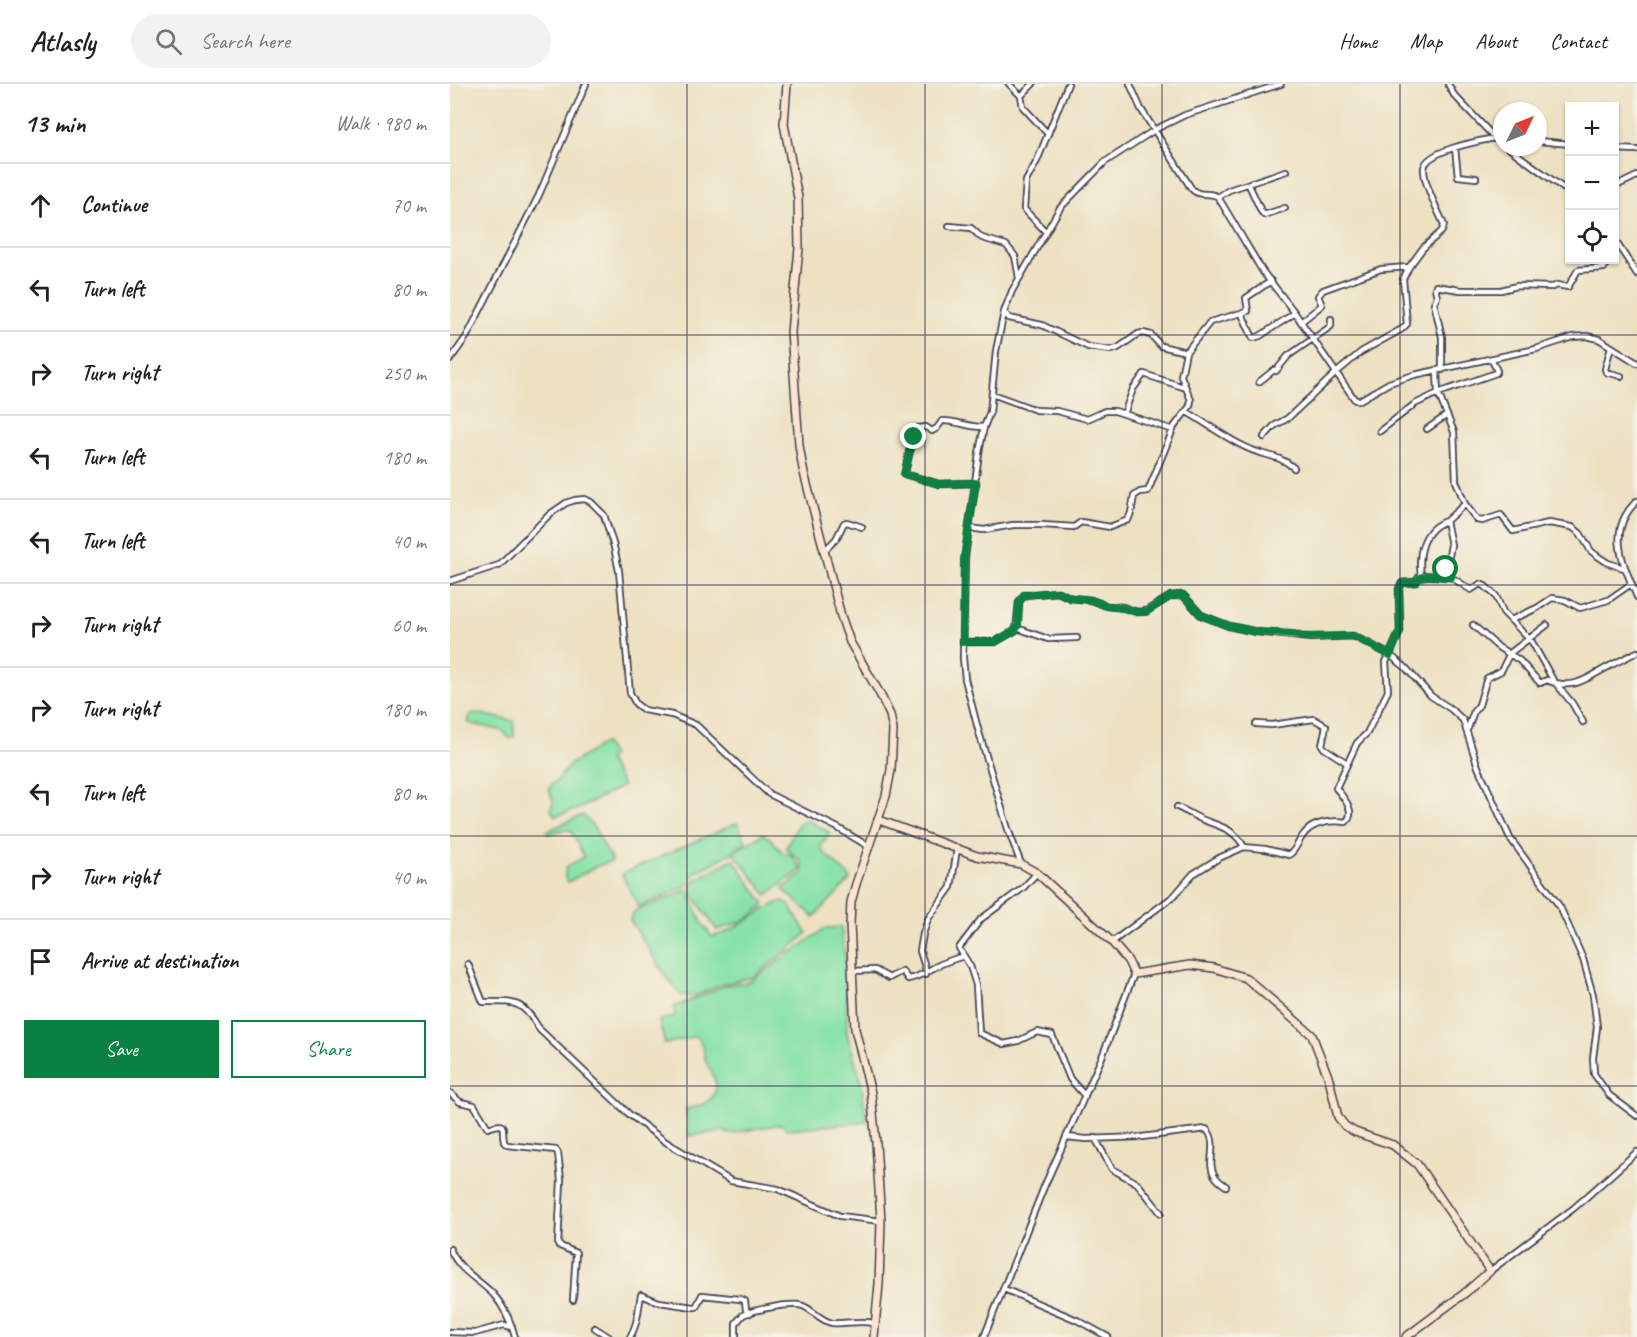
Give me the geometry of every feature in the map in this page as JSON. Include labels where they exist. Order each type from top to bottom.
[{"type":"street","points":[[450,360],[467,336],[539,195],[586,84]]},
{"type":"street","points":[[787,84],[784,124],[798,198],[799,248],[791,332],[799,445],[803,469],[841,616],[850,642],[880,693],[890,715],[893,730],[891,770],[879,820],[868,846],[851,902],[850,924],[855,1029],[871,1093],[880,1221],[879,1284],[874,1337]]},
{"type":"street","points":[[1009,84],[1021,96],[1023,107],[1048,134]]},
{"type":"street","points":[[1021,96],[1033,84]]},
{"type":"street","points":[[1046,231],[1026,213],[1023,207],[1026,181],[1068,84]]},
{"type":"street","points":[[1130,84],[1141,109],[1156,129],[1159,139],[1195,192],[1218,197],[1263,272],[1295,313],[1355,400],[1360,400],[1389,383],[1414,375],[1492,360],[1573,337],[1587,336],[1599,339],[1637,363]]},
{"type":"street","points":[[1022,864],[1008,829],[971,704],[965,679],[963,642],[964,558],[984,426],[990,412],[996,351],[1004,312],[1019,278],[1060,208],[1105,162],[1156,129],[1212,105],[1281,84]]},
{"type":"street","points":[[1448,84],[1454,95],[1493,136]]},
{"type":"street","points":[[1264,437],[1274,426],[1288,418],[1335,372],[1361,352],[1407,324],[1403,279],[1423,248],[1442,231],[1444,225],[1427,184],[1424,169],[1426,160],[1455,148],[1493,138]]},
{"type":"street","points":[[1547,142],[1565,144]]},
{"type":"street","points":[[1455,148],[1458,176],[1476,178]]},
{"type":"street","points":[[1619,149],[1637,150]]},
{"type":"street","points":[[1520,156],[1565,190]]},
{"type":"street","points":[[1218,197],[1229,190],[1286,171]]},
{"type":"street","points":[[1619,185],[1637,176]]},
{"type":"street","points":[[1249,185],[1264,214],[1285,208]]},
{"type":"street","points":[[949,226],[971,228],[982,238],[1006,245],[1015,256],[1019,278]]},
{"type":"street","points":[[1619,246],[1637,274]]},
{"type":"street","points":[[1606,264],[1600,269],[1578,270],[1568,287],[1517,286],[1501,290],[1460,290],[1436,286],[1434,303],[1442,337],[1438,393],[1454,432],[1456,481],[1465,504],[1477,520],[1482,521],[1501,515],[1513,531],[1549,523],[1572,527],[1580,533],[1596,555],[1608,563],[1624,568]]},
{"type":"street","points":[[1300,322],[1322,305],[1318,296],[1323,290],[1381,269],[1409,267]]},
{"type":"street","points":[[969,528],[984,530],[1013,525],[1074,527],[1081,522],[1110,527],[1124,522],[1130,517],[1134,496],[1140,492],[1149,491],[1173,430],[1187,412],[1191,400],[1181,376],[1186,352],[1210,322],[1248,311],[1246,298],[1249,294],[1271,281]]},
{"type":"street","points":[[1004,312],[1009,318],[1042,325],[1088,347],[1111,350],[1143,333],[1150,335],[1161,346],[1186,352]]},
{"type":"street","points":[[1242,314],[1253,338],[1266,333],[1295,313]]},
{"type":"street","points":[[1259,382],[1274,370],[1276,371],[1288,356],[1331,326],[1331,319]]},
{"type":"street","points":[[1611,347],[1606,372],[1621,376]]},
{"type":"street","points":[[1380,431],[1415,404],[1438,393],[1496,373],[1492,360]]},
{"type":"street","points":[[1124,414],[1133,388],[1144,374],[1185,386]]},
{"type":"street","points":[[992,394],[1036,410],[1057,411],[1087,418],[1106,411],[1124,414],[1173,430]]},
{"type":"street","points":[[1187,412],[1212,430],[1251,450],[1282,459],[1294,468]]},
{"type":"street","points":[[1427,429],[1447,415]]},
{"type":"street","points":[[976,483],[939,484],[904,474],[918,428],[926,427],[932,431],[942,421],[947,420],[972,427],[984,426]]},
{"type":"street","points":[[450,581],[499,565],[550,514],[566,503],[585,500],[595,505],[608,524],[619,571],[627,671],[630,693],[636,704],[644,710],[672,714],[696,725],[769,794],[838,828],[868,846]]},
{"type":"street","points":[[1637,501],[1628,511],[1621,530],[1620,554],[1637,597]]},
{"type":"street","points":[[1112,942],[1174,896],[1193,874],[1203,867],[1244,847],[1289,855],[1298,847],[1303,835],[1309,830],[1335,820],[1346,822],[1348,820],[1351,816],[1349,809],[1336,788],[1356,742],[1367,733],[1388,691],[1386,662],[1400,631],[1399,589],[1402,583],[1416,582],[1421,576],[1420,557],[1425,538],[1465,504]]},
{"type":"street","points":[[1446,521],[1450,542],[1446,572],[1471,590],[1480,584],[1496,596],[1503,612],[1530,639],[1583,722]]},
{"type":"street","points":[[824,552],[836,539],[844,523],[848,522],[862,527]]},
{"type":"street","points":[[1421,576],[1451,577]]},
{"type":"street","points":[[1511,620],[1537,608],[1552,597],[1565,600],[1580,608],[1608,600],[1632,584]]},
{"type":"street","points":[[1017,628],[1019,602],[1024,595],[1058,592],[1071,598],[1091,600],[1137,612],[1146,612],[1171,596],[1183,595],[1201,615],[1229,626],[1302,637],[1353,636],[1390,655],[1406,667],[1431,696],[1463,720],[1479,767],[1510,838],[1560,907],[1583,959],[1593,995],[1597,1027],[1593,1058],[1594,1074],[1609,1095],[1637,1116]]},
{"type":"street","points":[[1467,731],[1479,705],[1485,681],[1501,670],[1510,653],[1547,624]]},
{"type":"street","points":[[1473,625],[1498,647],[1510,653],[1540,683],[1547,680],[1558,685],[1568,685],[1592,678],[1605,668],[1637,652]]},
{"type":"street","points":[[963,642],[995,642],[1017,628]]},
{"type":"street","points":[[1017,628],[1048,639],[1077,638]]},
{"type":"street","points":[[1256,724],[1272,725],[1314,719],[1326,726],[1322,745],[1324,748],[1347,763]]},
{"type":"street","points":[[1177,807],[1232,832],[1244,847]]},
{"type":"street","points":[[879,820],[977,856],[1022,864],[1037,873],[1112,942],[1128,961],[1134,974],[1085,1096],[1044,1187],[984,1337]]},
{"type":"street","points":[[926,974],[920,951],[923,934],[928,919],[951,887],[957,849]]},
{"type":"street","points":[[1037,873],[1023,888],[981,919],[959,948],[970,966],[976,985],[979,1033],[1005,1044],[1037,1032],[1052,1035],[1070,1079],[1085,1096]]},
{"type":"street","points":[[852,971],[875,970],[889,978],[900,971],[908,979],[926,974],[936,966],[963,956]]},
{"type":"street","points":[[468,964],[483,1002],[505,1002],[523,1006],[540,1030],[630,1115],[694,1160],[731,1181],[778,1189],[840,1216],[880,1221]]},
{"type":"street","points":[[1134,974],[1190,965],[1214,968],[1246,978],[1312,1035],[1329,1079],[1338,1117],[1345,1126],[1355,1132],[1393,1145],[1417,1164],[1490,1271]]},
{"type":"street","points":[[450,1093],[460,1102],[474,1105],[488,1128],[501,1125],[504,1128],[504,1142],[507,1145],[556,1150],[558,1153],[561,1180],[558,1245],[576,1253],[573,1300]]},
{"type":"street","points":[[1066,1137],[1142,1137],[1206,1129],[1211,1133],[1213,1143],[1214,1176],[1226,1186]]},
{"type":"street","points":[[1095,1138],[1112,1169],[1137,1183],[1161,1213]]},
{"type":"street","points":[[1406,1337],[1574,1208],[1637,1152]]},
{"type":"street","points":[[450,1249],[460,1267],[493,1294],[512,1327],[515,1337]]},
{"type":"street","points":[[1004,1289],[1077,1320],[1108,1337]]},
{"type":"street","points":[[630,1337],[634,1330],[641,1295],[659,1302],[693,1307],[696,1307],[702,1295],[740,1299],[745,1301],[746,1310],[750,1313]]},
{"type":"street","points":[[736,1337],[736,1323],[742,1315],[779,1306],[804,1306],[830,1322],[874,1323]]},
{"type":"street","points":[[450,1332],[475,1333],[504,1325],[512,1327]]},
{"type":"street","points":[[595,1328],[609,1337]]},
{"type":"green space","points":[[476,713],[514,721],[514,736],[510,739],[503,731],[468,723],[470,714]]},
{"type":"green space","points":[[604,743],[612,756],[608,760],[623,786],[578,809],[555,816],[551,810],[553,801],[549,789],[551,785],[558,780],[569,765]]},
{"type":"green space","points":[[583,815],[595,829],[612,861],[597,866],[568,882],[565,877],[566,867],[584,857],[571,830],[548,834],[547,831]]},
{"type":"green space","points":[[806,819],[830,833],[821,845],[821,850],[850,877],[850,880],[814,917],[783,889],[803,873],[801,861],[786,848],[798,824]]},
{"type":"green space","points":[[737,823],[746,842],[734,852],[763,834],[771,839],[782,852],[791,855],[802,869],[767,895],[733,852],[694,873],[685,887],[639,907],[622,875],[624,873]]},
{"type":"green space","points":[[733,859],[765,904],[746,920],[717,930],[693,895],[691,885],[695,880]]},
{"type":"green space","points":[[688,890],[702,923],[712,937],[723,934],[783,901],[789,905],[807,933],[753,977],[723,984],[694,996],[681,995],[663,972],[630,920],[632,914],[637,910]]},
{"type":"green space","points":[[841,927],[846,967],[847,1034],[861,1081],[867,1122],[787,1129],[781,1124],[729,1134],[724,1131],[689,1136],[686,1109],[706,1103],[714,1095],[716,1084],[699,1039],[696,1036],[665,1044],[659,1020],[675,1017],[674,1007],[727,985],[749,982],[826,928]]},
{"type":"route","points":[[914,437],[904,474],[939,484],[976,483],[964,558],[963,642],[995,642],[1016,630],[1019,602],[1024,595],[1058,592],[1077,600],[1091,600],[1107,606],[1146,612],[1171,596],[1183,595],[1201,615],[1242,630],[1294,634],[1311,638],[1353,636],[1390,655],[1400,631],[1399,589],[1402,583],[1416,582],[1423,575],[1451,577],[1446,569]]}]
